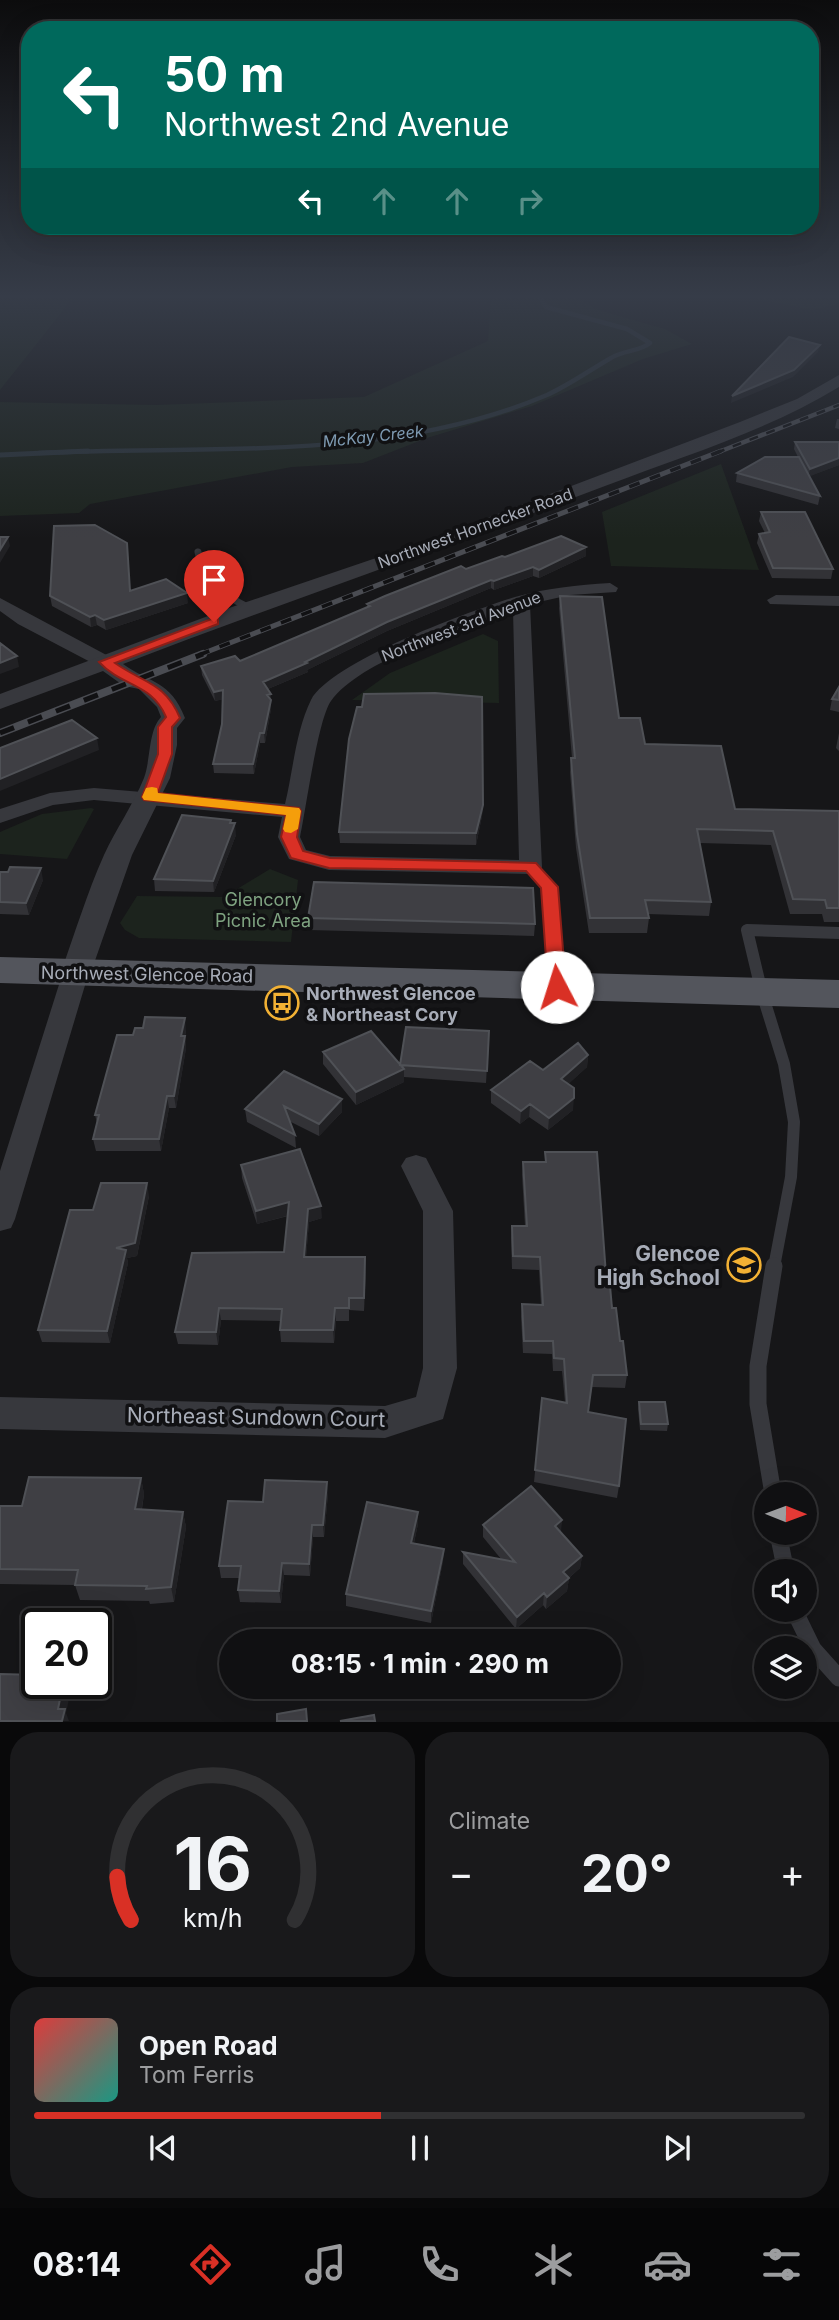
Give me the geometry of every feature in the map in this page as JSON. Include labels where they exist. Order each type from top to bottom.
[{"type":"main road","name":"Northwest Glencoe Road","points":[[0,970],[839,994]]},
{"type":"street","name":"Northwest Hornecker Road","points":[[0,702],[249,608],[436,544],[734,431],[803,402],[839,380]]},
{"type":"street","name":"Northwest 3rd Avenue","points":[[294,811],[313,723],[325,696],[356,670],[376,658],[521,600],[570,590],[610,588]]},
{"type":"street","points":[[0,816],[50,799],[94,794],[149,797],[294,811],[289,837],[297,854],[329,863],[531,867],[521,600]]},
{"type":"street","points":[[776,600],[839,601]]},
{"type":"street","points":[[0,603],[24,620],[105,662],[131,681],[131,690],[146,704],[155,720],[165,727],[165,754],[149,797],[128,833],[116,861],[76,972],[0,1219]]},
{"type":"street","name":"Northeast Sundown Court","points":[[0,1413],[385,1422],[431,1408],[440,1368],[438,1211],[416,1166]]},
{"type":"lane","points":[[198,552],[201,573],[212,586],[249,608]]},
{"type":"lane","points":[[531,867],[550,887],[557,987]]},
{"type":"lane","points":[[770,1482],[758,1404],[758,1366],[791,1177],[794,1122],[784,1064],[762,993],[747,930],[839,933]]},
{"type":"lane","points":[[800,1622],[813,1649],[839,1678]]},
{"type":"green space","points":[[0,378],[9,378],[0,390]]},
{"type":"green space","points":[[405,378],[597,378],[532,406],[427,438],[363,463],[292,467],[90,504],[79,513],[0,516],[0,402],[156,405],[364,397]]},
{"type":"green space","points":[[721,464],[759,570],[611,566],[602,512]]},
{"type":"green space","points":[[483,634],[498,641],[499,703],[352,700],[390,673]]},
{"type":"green space","points":[[94,809],[67,859],[0,854],[0,832],[42,814]]},
{"type":"green space","name":"Glencory Picnic Area","points":[[270,869],[298,880],[291,942],[139,938],[125,930],[120,923],[137,896],[224,897]]},
{"type":"building","points":[[749,378],[774,378],[732,396]]},
{"type":"building","points":[[795,442],[839,442],[839,458],[810,469]]},
{"type":"building","points":[[765,457],[799,457],[820,496],[737,473]]},
{"type":"building","points":[[761,512],[805,512],[833,569],[773,568],[759,534],[770,532]]},
{"type":"building","points":[[95,525],[127,543],[130,591],[166,579],[187,593],[104,620],[95,615],[90,617],[50,596],[54,526]]},
{"type":"building","points":[[561,536],[586,547],[539,570],[533,567],[491,580],[387,622],[263,682],[271,694],[267,695],[271,700],[264,733],[260,733],[253,764],[213,764],[222,724],[223,690],[214,692],[201,666],[235,656],[240,661],[370,606],[367,604],[385,596],[461,566],[466,569]]},
{"type":"building","points":[[0,537],[8,537],[0,550]]},
{"type":"building","points":[[560,596],[602,597],[619,718],[640,718],[645,744],[721,746],[735,809],[839,811],[839,908],[827,908],[825,900],[793,899],[773,831],[697,829],[711,902],[645,900],[649,918],[590,918],[577,834],[571,758],[575,758]]},
{"type":"building","points":[[0,643],[17,656],[0,663]]},
{"type":"building","points":[[839,687],[839,700],[832,699]]},
{"type":"building","points":[[435,693],[482,697],[483,805],[476,833],[339,832],[349,739],[357,707],[362,707],[364,694]]},
{"type":"building","points":[[72,720],[97,738],[0,779],[0,748]]},
{"type":"building","points":[[182,815],[231,820],[230,823],[235,823],[213,881],[154,879]]},
{"type":"building","points":[[10,867],[41,868],[26,903],[0,902],[0,872],[8,872]]},
{"type":"building","points":[[314,882],[533,888],[535,924],[308,918]]},
{"type":"building","points":[[145,1017],[185,1018],[181,1036],[185,1036],[174,1096],[167,1096],[159,1139],[93,1139],[99,1115],[95,1115],[117,1035],[133,1035],[135,1028],[143,1028]]},
{"type":"building","points":[[406,1027],[489,1031],[487,1071],[400,1065]]},
{"type":"building","points":[[371,1031],[404,1069],[356,1092],[323,1052]]},
{"type":"building","points":[[578,1043],[588,1055],[561,1079],[574,1088],[574,1098],[549,1118],[530,1104],[521,1111],[491,1090],[530,1061],[543,1070]]},
{"type":"building","points":[[284,1071],[342,1099],[319,1124],[284,1106],[295,1135],[245,1109]]},
{"type":"building","points":[[300,1149],[321,1206],[308,1209],[304,1257],[365,1257],[364,1298],[349,1298],[349,1308],[335,1308],[333,1330],[280,1330],[282,1309],[219,1308],[216,1332],[175,1332],[192,1253],[284,1252],[289,1202],[256,1211],[241,1165]]},
{"type":"building","points":[[545,1152],[597,1152],[606,1275],[609,1275],[612,1308],[616,1308],[620,1341],[623,1341],[627,1375],[593,1375],[588,1412],[626,1419],[619,1486],[535,1470],[542,1398],[567,1403],[564,1359],[554,1358],[553,1341],[524,1341],[522,1304],[543,1305],[540,1257],[513,1256],[512,1226],[527,1226],[523,1162],[546,1162]]},
{"type":"building","points":[[101,1183],[147,1183],[135,1243],[116,1248],[126,1250],[107,1331],[38,1330],[70,1210],[93,1210]]},
{"type":"building","points":[[639,1402],[665,1402],[668,1424],[641,1424]]},
{"type":"building","points":[[29,1477],[141,1478],[135,1509],[183,1512],[171,1587],[146,1589],[147,1586],[75,1585],[78,1570],[0,1569],[0,1506],[22,1506]]},
{"type":"building","points":[[265,1480],[327,1482],[323,1525],[312,1525],[309,1564],[282,1563],[279,1591],[238,1590],[241,1566],[219,1566],[228,1501],[263,1502]]},
{"type":"building","points":[[531,1486],[562,1520],[555,1526],[582,1556],[563,1572],[569,1578],[547,1597],[544,1593],[517,1617],[463,1552],[515,1562],[483,1525]]},
{"type":"building","points":[[367,1502],[418,1512],[411,1543],[444,1549],[431,1611],[346,1594]]},
{"type":"building","points":[[0,1674],[21,1675],[21,1699],[60,1699],[58,1709],[65,1709],[62,1721],[0,1721]]},
{"type":"building","points":[[306,1709],[307,1721],[277,1721],[277,1714]]},
{"type":"building","points":[[374,1715],[375,1721],[340,1721]]},
{"type":"waterway","name":"McKay Creek","points":[[55,452],[297,447],[361,441],[424,432],[486,417],[547,395],[577,378]]},
{"type":"waterway","name":"McKay Creek","points":[[55,452],[88,451]]},
{"type":"waterway","name":"McKay Creek","points":[[0,455],[55,452]]},
{"type":"waterway","name":"McKay Creek","points":[[39,453],[55,452]]},
{"type":"railway","points":[[716,453],[839,405]]},
{"type":"railway","points":[[199,655],[721,451]]},
{"type":"railway","points":[[0,733],[203,654]]},
{"type":"slow traffic","points":[[152,791],[149,797],[294,811],[291,829]]},
{"type":"place","name":"Northwest Glencoe & Northeast Cory","points":[[282,1003]]},
{"type":"place","name":"Glencoe High School","points":[[744,1265]]},
{"type":"route","points":[[214,622],[105,662],[131,681],[147,684],[168,705],[173,718],[165,727],[165,754],[159,777],[149,797],[294,811],[289,837],[297,854],[329,863],[531,867],[550,887],[557,987]]}]
